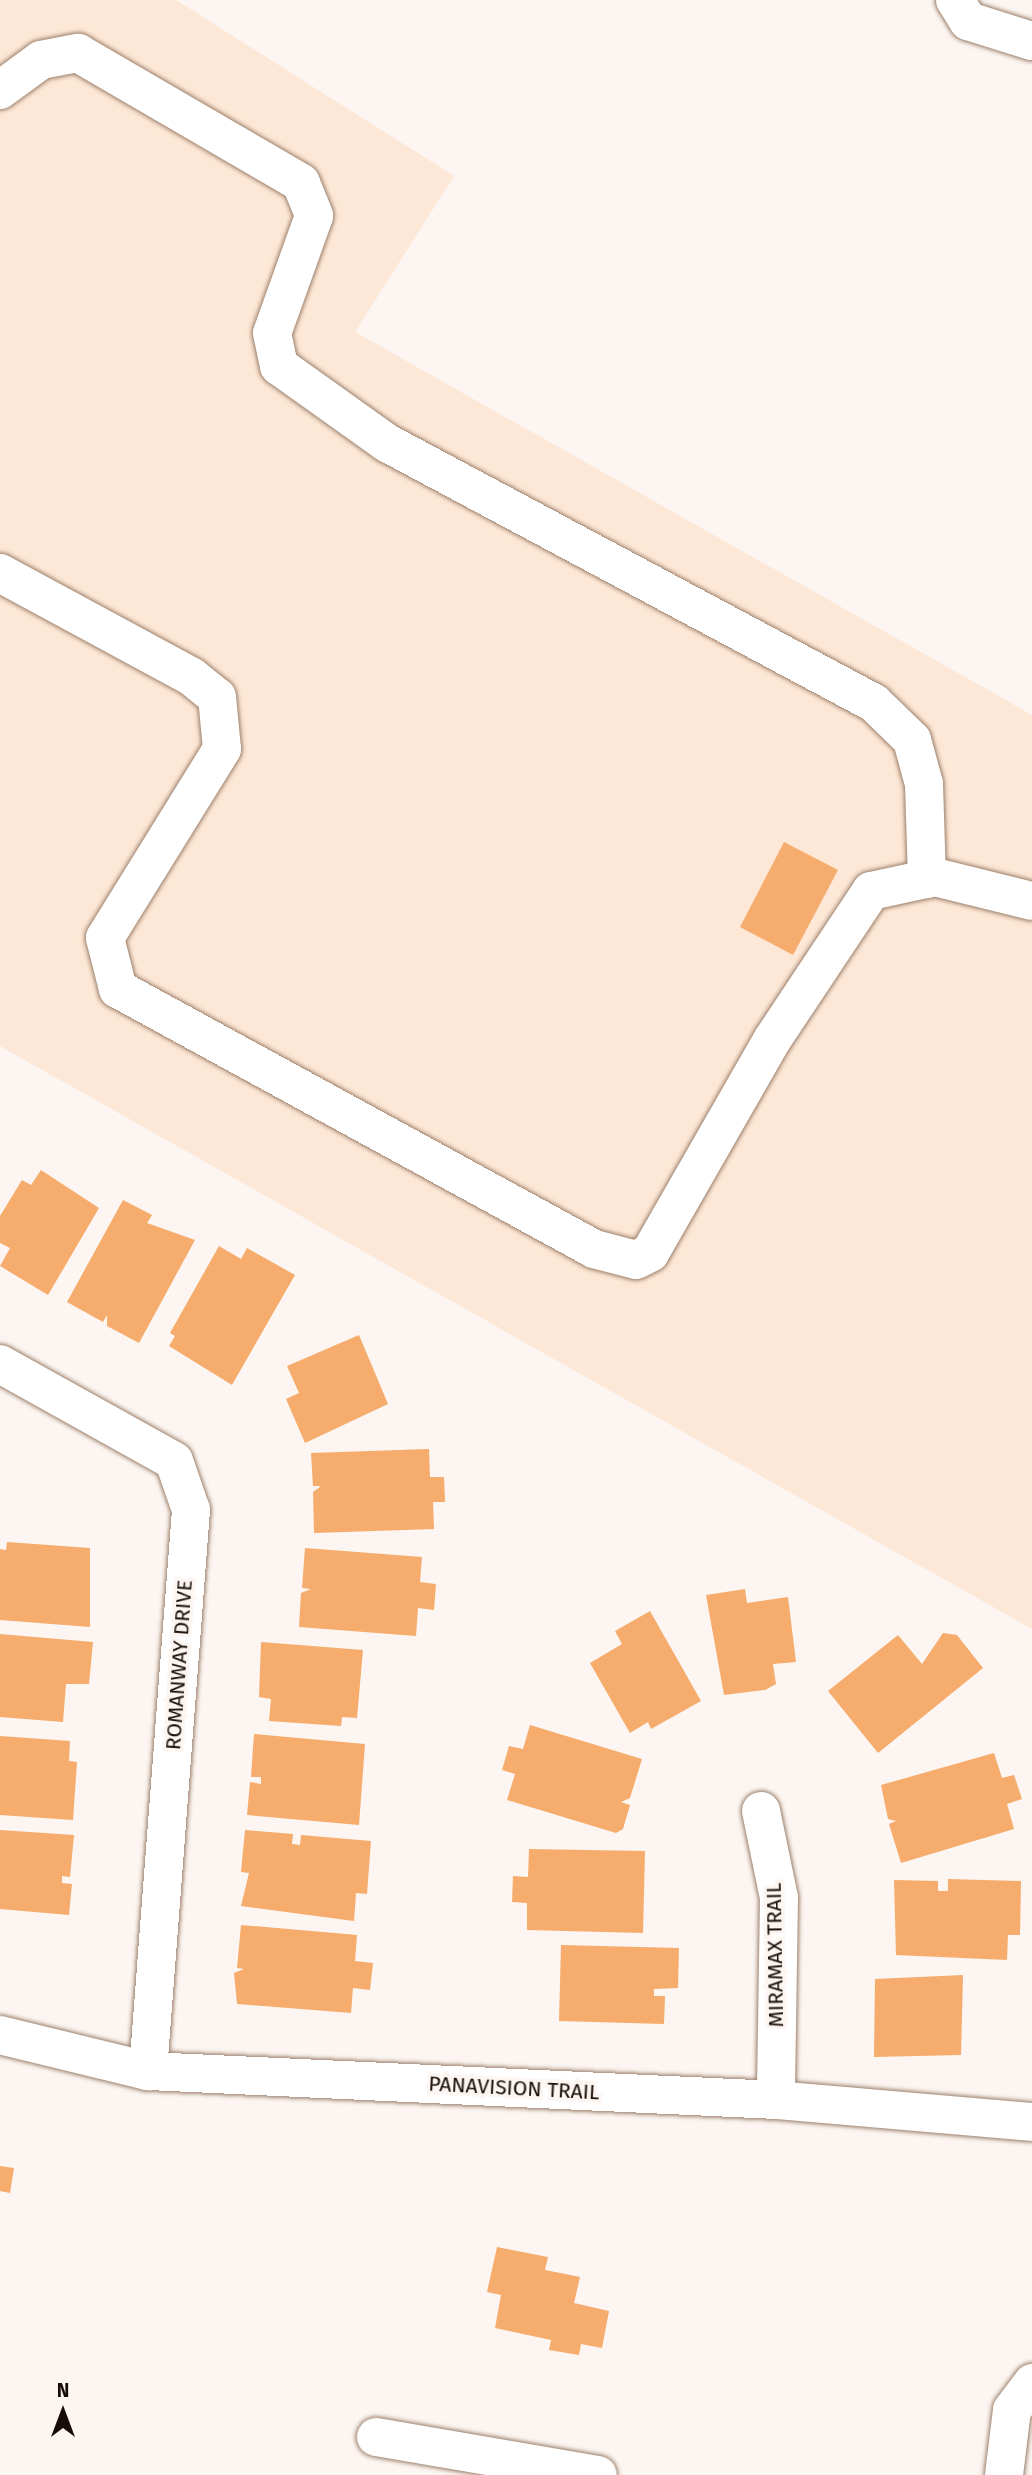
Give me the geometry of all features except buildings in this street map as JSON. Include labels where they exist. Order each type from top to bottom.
[{"type":"street","points":[[955,0],[968,21],[1024,42]]},
{"type":"street","points":[[0,90],[41,60],[78,53],[301,183],[314,216],[272,333],[279,366],[387,443],[874,703],[912,740],[925,784],[927,879]]},
{"type":"street","points":[[0,573],[192,677],[217,697],[222,748],[106,938],[118,989],[594,1249],[636,1260],[650,1253],[856,908],[871,891],[927,879],[1032,901]]},
{"type":"street","name":"ROMANWAY DRIVE","points":[[0,1364],[174,1461],[191,1510],[148,2071]]},
{"type":"street","name":"MIRAMAX TRAIL","points":[[761,1811],[779,1898],[776,2100]]},
{"type":"street","name":"PANAVISION TRAIL","points":[[0,2035],[148,2071],[776,2100],[1032,2122]]},
{"type":"street","points":[[1004,2475],[1012,2410],[1032,2383]]},
{"type":"street","points":[[376,2437],[598,2475]]},
{"type":"shaded area","points":[[0,0],[176,0],[454,176],[355,332],[1032,715],[1032,1629],[0,1046]]}]
